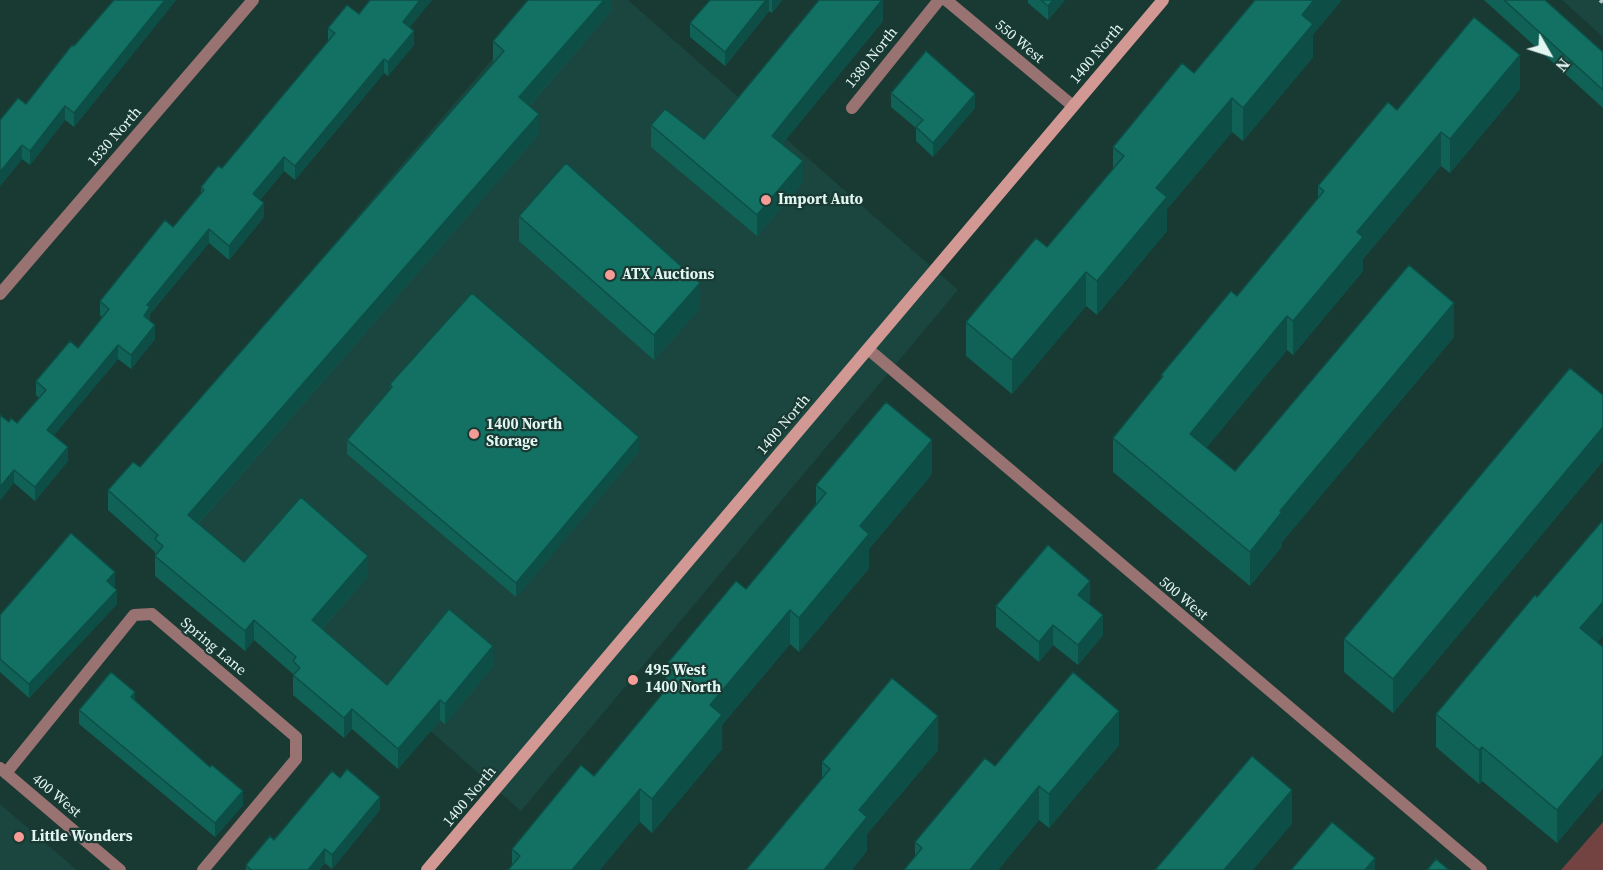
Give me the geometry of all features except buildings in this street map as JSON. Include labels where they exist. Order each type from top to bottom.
[{"type":"main road","name":"1400 North","points":[[427,870],[1163,0]]},
{"type":"street","name":"1330 North","points":[[0,294],[253,0]]},
{"type":"street","name":"1380 North","points":[[852,108],[939,0]]},
{"type":"street","name":"550 West","points":[[946,0],[1073,106]]},
{"type":"street","name":"500 West","points":[[867,349],[1481,870]]},
{"type":"street","name":"Spring Lane","points":[[3,770],[134,615],[152,614],[296,737],[296,759],[203,870]]},
{"type":"street","name":"400 West","points":[[3,770],[120,870]]},
{"type":"shaded area","points":[[543,0],[628,0],[958,290],[521,811],[138,472]]},
{"type":"shaded area","points":[[1562,0],[1603,0],[1603,37]]},
{"type":"shaded area","name":"Little Wonders","points":[[0,804],[77,870],[0,870]]},
{"type":"shaded area","points":[[1603,822],[1603,870],[1561,870]]},
{"type":"place","name":"Import Auto","points":[[766,200]]},
{"type":"place","name":"ATX Auctions","points":[[610,275]]},
{"type":"place","name":"1400 North Storage","points":[[474,434]]},
{"type":"place","name":"495 West 1400 North","points":[[633,680]]},
{"type":"place","name":"Little Wonders","points":[[19,837]]}]
